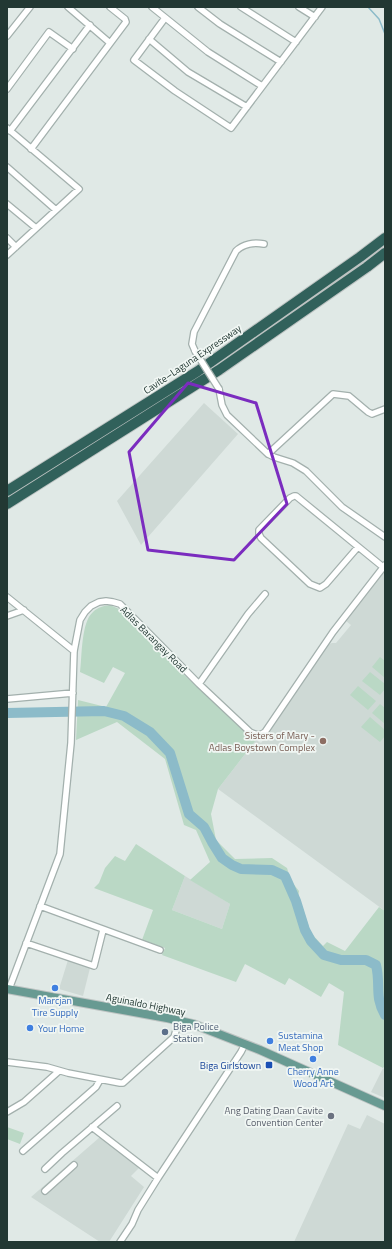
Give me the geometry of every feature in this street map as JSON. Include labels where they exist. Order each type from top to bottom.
[{"type":"highway","name":"Cavite–Laguna Expressway","points":[[7,491],[198,371],[385,238]]},
{"type":"highway","points":[[7,504],[219,370],[385,253]]},
{"type":"main road","name":"Aguinaldo Highway","points":[[8,989],[179,1020],[245,1044],[385,1106]]},
{"type":"street","points":[[7,36],[30,7]]},
{"type":"street","points":[[68,7],[110,43]]},
{"type":"street","points":[[31,149],[126,22],[125,19],[110,7]]},
{"type":"street","points":[[152,7],[208,52],[262,86]]},
{"type":"street","points":[[198,7],[220,24],[281,62]]},
{"type":"street","points":[[241,7],[296,42]]},
{"type":"street","points":[[299,7],[315,17]]},
{"type":"street","points":[[165,18],[134,60],[175,91],[232,128],[322,7]]},
{"type":"street","points":[[7,255],[78,189],[8,130],[73,49],[90,25]]},
{"type":"street","points":[[7,89],[49,32],[73,49]]},
{"type":"street","points":[[149,39],[188,72],[247,107]]},
{"type":"street","points":[[7,166],[56,210]]},
{"type":"street","points":[[7,204],[36,228]]},
{"type":"street","points":[[7,238],[16,247]]},
{"type":"street","points":[[264,244],[258,242],[245,245],[236,251],[194,332],[192,344],[195,352],[219,388],[222,405],[227,415],[268,454],[293,463],[306,471],[342,507],[385,537]]},
{"type":"street","points":[[268,454],[333,394],[349,396],[372,414],[385,409]]},
{"type":"street","points":[[358,547],[326,584],[320,588],[310,584],[261,538],[259,530],[290,498],[294,496],[300,499],[358,547],[384,566]]},
{"type":"street","name":"Adlas Barangay Road","points":[[8,989],[60,854],[72,718],[74,651],[80,620],[85,612],[91,606],[99,602],[106,601],[120,604],[199,684],[250,732],[255,735],[261,735],[266,732],[333,632],[384,566]]},
{"type":"street","points":[[199,684],[248,614],[265,594]]},
{"type":"street","points":[[7,597],[74,651]]},
{"type":"street","points":[[7,616],[24,610]]},
{"type":"street","points":[[7,700],[73,693]]},
{"type":"street","points":[[40,906],[160,950]]},
{"type":"street","points":[[26,943],[94,966],[104,930]]},
{"type":"street","points":[[7,1062],[47,1067],[100,1080],[123,1083],[174,1036],[179,1020]]},
{"type":"street","points":[[120,1242],[158,1178],[245,1044]]},
{"type":"street","points":[[7,1112],[24,1102],[59,1071]]},
{"type":"street","points":[[23,1151],[96,1087],[100,1080]]},
{"type":"street","points":[[45,1169],[117,1106]]},
{"type":"street","points":[[92,1128],[158,1178]]},
{"type":"street","points":[[45,1191],[74,1165]]},
{"type":"highlighted area","points":[[188,383],[256,403],[287,504],[234,560],[148,550],[129,452]]},
{"type":"shaded area","points":[[204,403],[238,434],[141,545],[117,501]]},
{"type":"shaded area","name":"Sisters of Mary - Adlas Boystown Complex","points":[[385,571],[385,911],[218,789],[256,740],[261,743],[329,644],[336,643],[351,625],[346,621]]},
{"type":"shaded area","points":[[185,876],[230,904],[222,929],[172,910]]},
{"type":"shaded area","points":[[68,960],[90,968],[83,996],[59,989]]},
{"type":"shaded area","points":[[383,1068],[385,1070],[385,1098],[371,1092]]},
{"type":"shaded area","points":[[367,1115],[385,1124],[385,1242],[294,1242],[348,1124],[360,1129]]},
{"type":"shaded area","points":[[100,1137],[139,1168],[131,1176],[144,1187],[109,1242],[100,1242],[31,1197]]},
{"type":"green space","points":[[110,605],[119,609],[172,664],[256,740],[218,789],[211,814],[216,840],[235,859],[272,858],[287,868],[291,881],[299,891],[298,899],[302,906],[311,933],[323,946],[327,942],[345,951],[379,907],[385,911],[385,1066],[383,1068],[338,1045],[344,992],[329,983],[321,997],[289,978],[285,985],[245,964],[236,982],[162,955],[165,948],[142,940],[153,910],[94,888],[99,883],[105,868],[115,856],[125,861],[136,844],[185,876],[172,910],[222,929],[230,904],[190,880],[210,862],[196,830],[184,825],[165,759],[117,722],[76,740],[78,700],[106,707],[125,673],[113,667],[104,683],[80,672],[86,623],[89,617],[97,609]]},
{"type":"green space","points":[[380,657],[385,661],[385,678],[372,667]]},
{"type":"green space","points":[[370,672],[385,684],[385,689],[380,695],[362,681]]},
{"type":"green space","points":[[358,686],[376,701],[368,710],[350,695]]},
{"type":"green space","points":[[380,704],[385,708],[385,724],[372,713]]},
{"type":"green space","points":[[370,717],[385,730],[385,736],[380,742],[361,727]]},
{"type":"green space","points":[[7,1127],[24,1133],[20,1144],[7,1139]]},
{"type":"waterway","points":[[368,7],[379,19],[385,34]]},
{"type":"waterway","points":[[7,713],[104,711],[124,716],[150,732],[170,753],[189,814],[204,827],[222,858],[241,869],[272,870],[285,876],[296,901],[305,930],[311,941],[324,955],[341,960],[366,960],[376,965],[380,1002],[385,1015]]},
{"type":"place","name":"Sisters of Mary - Adlas Boystown Complex","points":[[323,741]]},
{"type":"place","name":"Marcjan Tire Supply","points":[[55,988]]},
{"type":"place","name":"Your Home","points":[[30,1028]]},
{"type":"place","name":"Biga Police Station","points":[[165,1032]]},
{"type":"place","name":"Sustamina Meat Shop","points":[[270,1041]]},
{"type":"place","name":"Cherry Anne Wood Art","points":[[313,1059]]},
{"type":"place","name":"Biga Girlstown","points":[[269,1065]]},
{"type":"place","name":"Ang Dating Daan Cavite Convention Center","points":[[331,1116]]}]
